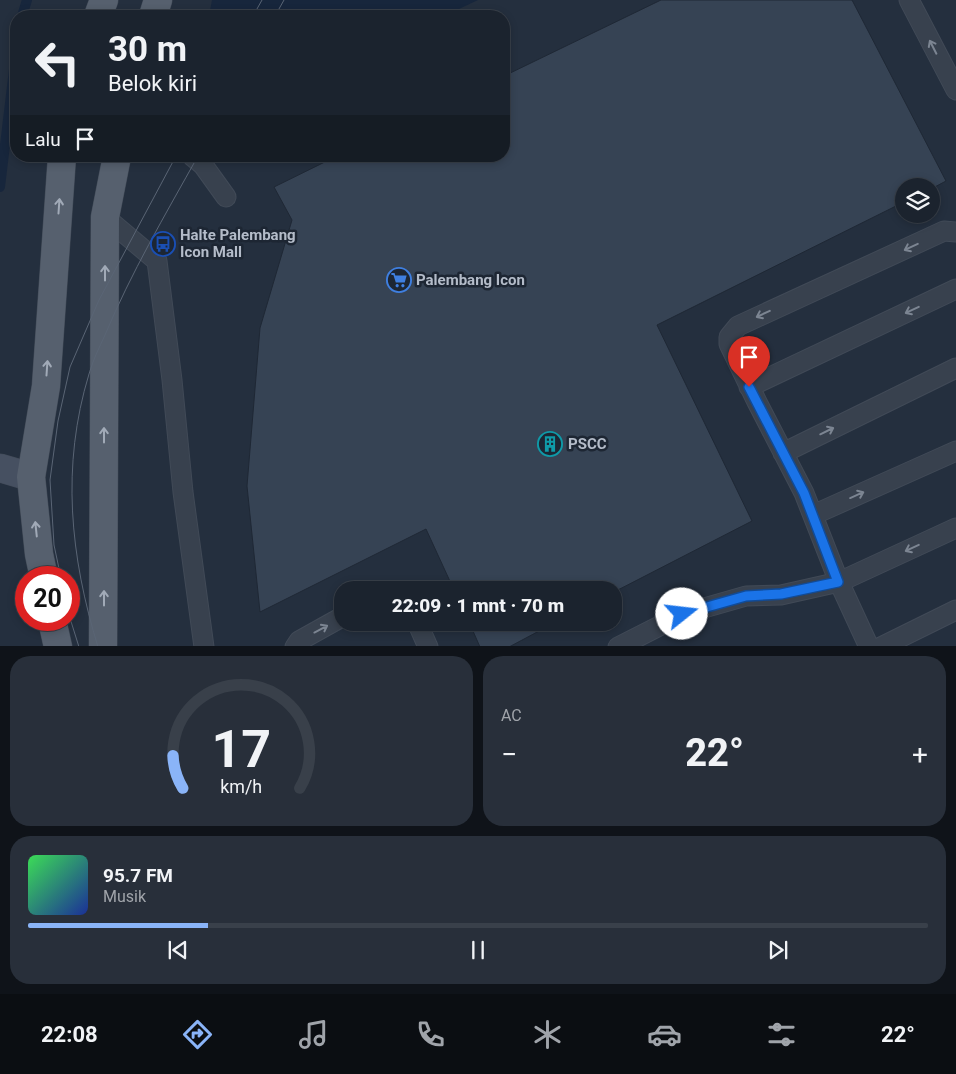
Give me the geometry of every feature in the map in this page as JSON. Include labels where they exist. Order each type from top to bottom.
[{"type":"main road","points":[[42,566],[31,477],[46,386],[62,162]]},
{"type":"main road","points":[[103,646],[105,217],[116,162]]},
{"type":"main road","points":[[55,631],[58,646]]},
{"type":"street","points":[[2,469],[31,477]]},
{"type":"lane","points":[[909,0],[956,90]]},
{"type":"lane","points":[[199,162],[226,198]]},
{"type":"lane","points":[[105,217],[157,261],[172,380],[183,492],[204,646]]},
{"type":"lane","points":[[870,646],[838,582],[804,493],[729,344],[732,331],[738,326],[944,231],[956,232]]},
{"type":"lane","points":[[749,387],[956,289]]},
{"type":"lane","points":[[783,452],[956,368]]},
{"type":"lane","points":[[813,515],[956,451]]},
{"type":"lane","points":[[618,646],[682,614],[746,596],[781,594],[838,582],[956,528]]},
{"type":"lane","points":[[882,646],[956,610]]},
{"type":"lane","points":[[295,646],[299,641],[334,621]]},
{"type":"lane","points":[[420,631],[428,646]]},
{"type":"water","points":[[212,0],[478,0],[457,10],[210,10]]},
{"type":"building","name":"Palembang Icon","points":[[661,0],[852,0],[946,181],[940,184],[940,178],[895,178],[895,206],[657,325],[752,521],[622,588],[622,581],[450,581],[426,529],[260,612],[247,486],[260,328],[292,220],[274,187],[325,162],[510,162],[510,73]]},
{"type":"building","points":[[473,631],[539,631],[511,646],[480,646]]},
{"type":"waterway","points":[[24,10],[27,0]]},
{"type":"waterway","points":[[0,187],[10,103]]},
{"type":"tram line","points":[[256,10],[262,0]]},
{"type":"tram line","points":[[278,10],[284,0]]},
{"type":"tram line","points":[[58,566],[54,545],[50,480],[58,421],[70,367],[99,300],[173,162]]},
{"type":"tram line","points":[[98,646],[81,579],[72,511],[72,477],[80,408],[92,364],[115,312],[149,244],[195,162]]},
{"type":"tram line","points":[[74,631],[79,646]]},
{"type":"place","name":"Halte Palembang Icon Mall","points":[[163,244]]},
{"type":"place","name":"Palembang Icon","points":[[399,280]]},
{"type":"place","name":"PSCC","points":[[550,444]]},
{"type":"route","points":[[682,614],[746,596],[781,594],[838,582],[804,493],[749,387]]}]
